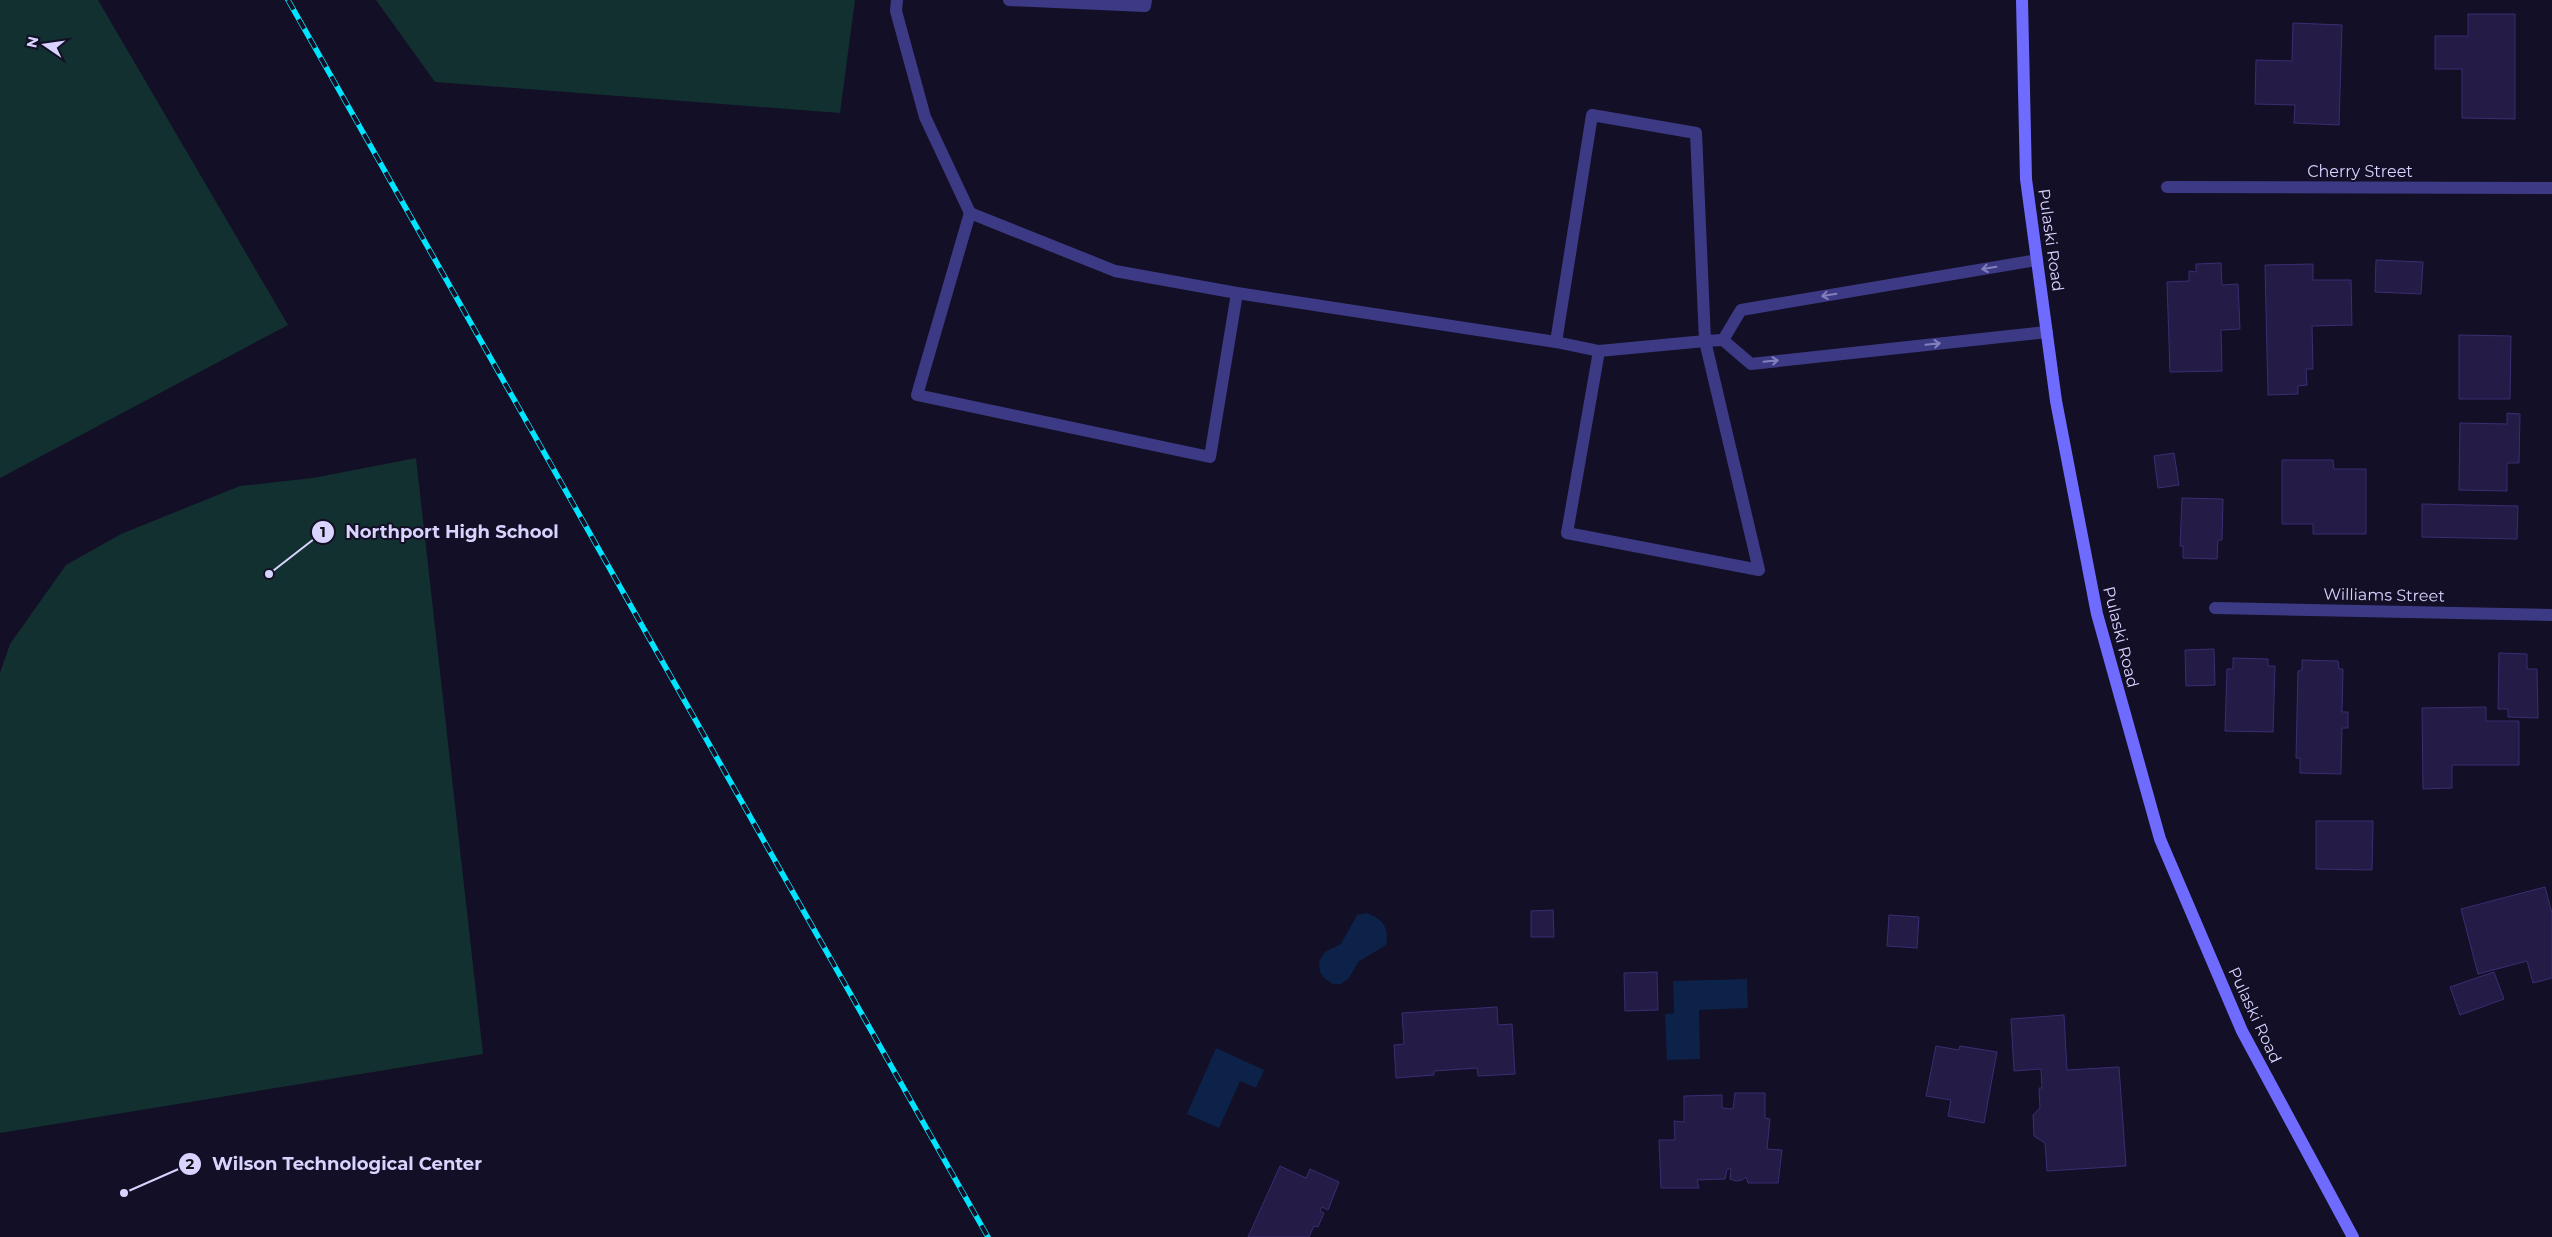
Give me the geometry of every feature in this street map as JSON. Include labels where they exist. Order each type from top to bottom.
[{"type":"main road","name":"Pulaski Road","points":[[2022,0],[2026,179],[2056,401],[2097,614],[2160,839],[2242,1031],[2353,1237]]},
{"type":"street","points":[[897,0],[896,11],[925,117],[970,214],[917,395],[1210,457],[1237,293]]},
{"type":"street","points":[[1009,0],[1145,6],[1146,0]]},
{"type":"street","points":[[1556,342],[1592,115],[1696,133],[1705,341],[1759,570],[1567,533],[1599,351]]},
{"type":"street","name":"Cherry Street","points":[[2167,187],[2552,188]]},
{"type":"street","points":[[970,214],[1115,270],[1237,293],[1556,342],[1599,351],[1724,340],[1751,364],[2047,332]]},
{"type":"street","points":[[1724,340],[1741,310],[2037,260]]},
{"type":"street","name":"Williams Street","points":[[2215,608],[2552,615]]},
{"type":"green space","points":[[0,0],[98,0],[288,325],[0,478]]},
{"type":"green space","points":[[376,0],[855,0],[840,113],[435,82]]},
{"type":"green space","points":[[416,458],[483,1054],[0,1133],[0,673],[10,644],[66,565],[121,534],[240,486],[313,478]]},
{"type":"water","points":[[1366,913],[1384,924],[1387,934],[1386,945],[1358,962],[1349,978],[1341,984],[1333,984],[1324,978],[1320,972],[1319,961],[1325,952],[1341,944],[1357,915]]},
{"type":"water","points":[[1747,979],[1748,1008],[1699,1010],[1700,1059],[1667,1060],[1665,1014],[1674,1013],[1673,981]]},
{"type":"water","points":[[1216,1048],[1264,1070],[1256,1088],[1240,1081],[1219,1128],[1187,1114]]},
{"type":"building","points":[[2468,14],[2515,14],[2515,119],[2462,118],[2462,69],[2435,69],[2435,36],[2468,36]]},
{"type":"building","points":[[2293,23],[2342,25],[2339,125],[2294,123],[2295,105],[2255,104],[2256,60],[2292,61]]},
{"type":"building","points":[[2376,260],[2423,262],[2421,294],[2375,292]]},
{"type":"building","points":[[2221,263],[2222,285],[2238,284],[2240,329],[2221,330],[2222,371],[2170,372],[2167,282],[2189,281],[2189,271],[2196,272],[2196,264]]},
{"type":"building","points":[[2313,264],[2313,280],[2351,280],[2352,325],[2312,326],[2313,369],[2306,369],[2307,385],[2298,386],[2298,394],[2268,395],[2265,265]]},
{"type":"building","points":[[2459,335],[2511,336],[2510,399],[2459,399]]},
{"type":"building","points":[[2507,413],[2520,414],[2519,463],[2507,463],[2507,491],[2459,490],[2460,423],[2507,424]]},
{"type":"building","points":[[2174,453],[2179,485],[2158,488],[2154,456]]},
{"type":"building","points":[[2282,460],[2333,460],[2334,469],[2366,469],[2366,534],[2313,534],[2313,524],[2282,524]]},
{"type":"building","points":[[2182,498],[2223,499],[2222,540],[2218,540],[2217,559],[2183,558],[2183,546],[2180,546]]},
{"type":"building","points":[[2422,504],[2518,506],[2517,539],[2422,537]]},
{"type":"building","points":[[2214,649],[2215,685],[2186,686],[2185,650]]},
{"type":"building","points":[[2499,653],[2527,654],[2527,669],[2537,669],[2538,718],[2508,717],[2508,709],[2498,709]]},
{"type":"building","points":[[2233,658],[2268,659],[2268,666],[2275,666],[2273,732],[2225,731],[2227,669],[2233,669]]},
{"type":"building","points":[[2302,660],[2338,661],[2339,669],[2343,669],[2342,712],[2348,712],[2348,728],[2342,728],[2341,774],[2300,773],[2300,758],[2296,758],[2298,671],[2302,670]]},
{"type":"building","points":[[2486,707],[2486,721],[2519,721],[2519,765],[2452,765],[2452,788],[2423,789],[2422,708]]},
{"type":"building","points":[[2316,821],[2373,821],[2372,870],[2316,869]]},
{"type":"building","points":[[2545,887],[2552,913],[2552,978],[2533,983],[2527,961],[2478,974],[2461,909]]},
{"type":"building","points":[[1553,910],[1554,937],[1531,937],[1531,911]]},
{"type":"building","points":[[1889,915],[1919,917],[1917,948],[1887,946]]},
{"type":"building","points":[[1657,972],[1658,1010],[1625,1011],[1624,973]]},
{"type":"building","points":[[2494,972],[2504,999],[2460,1015],[2450,987]]},
{"type":"building","points":[[1497,1007],[1498,1025],[1512,1024],[1515,1074],[1478,1076],[1477,1068],[1434,1071],[1434,1075],[1396,1078],[1394,1045],[1404,1044],[1402,1013]]},
{"type":"building","points":[[2064,1015],[2067,1070],[2119,1067],[2126,1166],[2047,1171],[2045,1143],[2034,1136],[2033,1115],[2040,1108],[2039,1088],[2042,1088],[2041,1069],[2014,1071],[2011,1019]]},
{"type":"building","points":[[1936,1046],[1959,1050],[1960,1046],[1997,1052],[1984,1123],[1948,1116],[1951,1100],[1926,1096]]},
{"type":"building","points":[[1735,1093],[1765,1093],[1765,1118],[1770,1119],[1767,1149],[1782,1150],[1778,1183],[1748,1183],[1746,1177],[1736,1181],[1730,1179],[1731,1169],[1727,1169],[1725,1179],[1697,1180],[1699,1188],[1661,1188],[1659,1140],[1675,1140],[1674,1121],[1684,1122],[1684,1096],[1722,1095],[1722,1108],[1733,1109]]},
{"type":"building","points":[[1280,1166],[1306,1178],[1310,1169],[1339,1182],[1328,1210],[1322,1207],[1320,1211],[1324,1213],[1318,1227],[1314,1226],[1309,1237],[1248,1237]]},
{"type":"railway","points":[[288,0],[988,1237]]},
{"type":"place","name":"Northport High School","points":[[269,574]]},
{"type":"place","name":"Wilson Technological Center","points":[[124,1193]]}]
